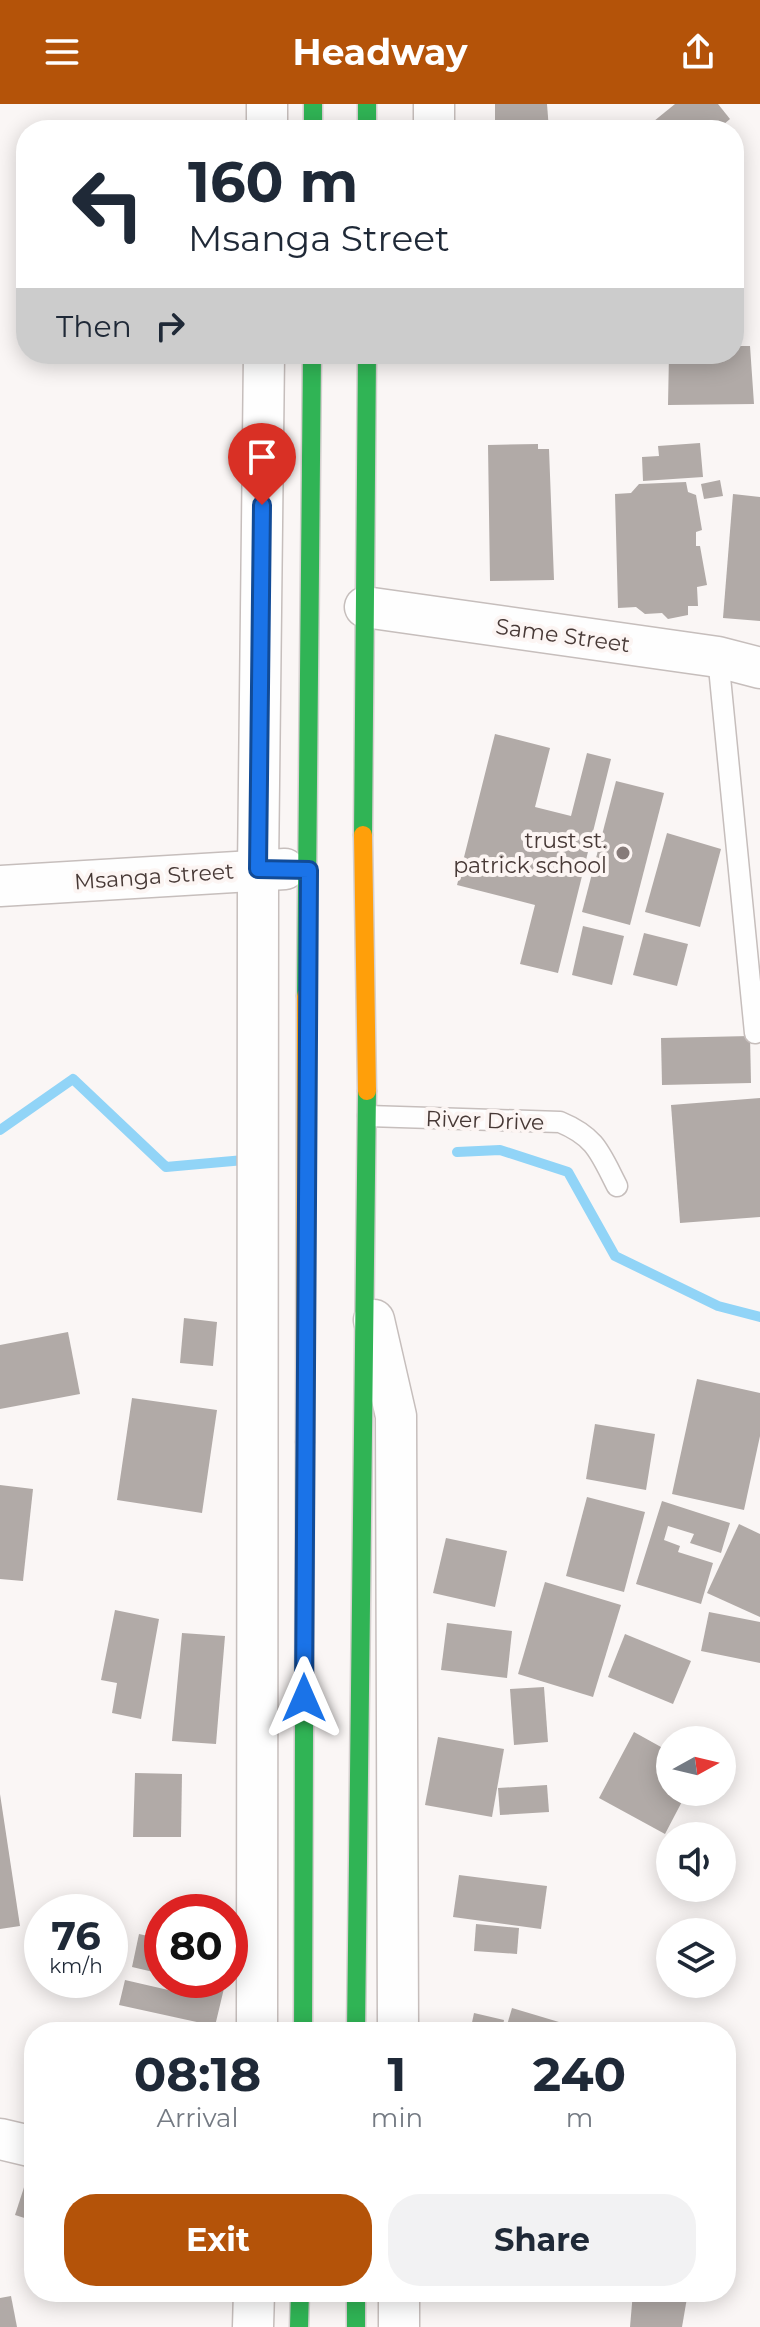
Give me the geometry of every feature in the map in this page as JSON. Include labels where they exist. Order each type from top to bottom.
[{"type":"highway","points":[[307,2021],[311,1730],[309,870],[312,364]]},
{"type":"highway","points":[[352,2021],[351,1736],[368,1116],[363,867],[367,364]]},
{"type":"highway","points":[[299,2327],[300,2302]]},
{"type":"highway","points":[[356,2302],[356,2327]]},
{"type":"street","points":[[257,2022],[258,869],[264,364]]},
{"type":"street","name":"Same Street","points":[[365,607],[718,657],[760,668]]},
{"type":"street","name":"Msanga Street","points":[[0,886],[258,869],[309,870]]},
{"type":"street","points":[[364,1277],[396,1416],[398,2022]]},
{"type":"street","points":[[0,2139],[24,2145]]},
{"type":"street","points":[[253,2327],[254,2302]]},
{"type":"street","points":[[399,2302],[399,2327]]},
{"type":"lane","points":[[718,657],[755,1033]]},
{"type":"lane","name":"River Drive","points":[[368,1116],[560,1122],[581,1131],[596,1144],[617,1186]]},
{"type":"building","points":[[495,104],[547,104],[548,120],[495,120]]},
{"type":"building","points":[[675,104],[718,104],[730,119],[729,120],[655,120]]},
{"type":"building","points":[[744,346],[750,346],[754,404],[668,405],[669,364],[744,364]]},
{"type":"building","points":[[700,443],[703,477],[643,481],[642,457],[659,456],[658,446]]},
{"type":"building","points":[[538,444],[538,449],[549,449],[554,580],[490,581],[488,445]]},
{"type":"building","points":[[720,480],[723,496],[704,499],[701,484]]},
{"type":"building","points":[[686,482],[688,492],[696,495],[702,530],[696,532],[696,546],[700,546],[707,585],[697,587],[698,606],[688,606],[688,615],[668,619],[662,613],[645,614],[636,607],[618,608],[615,494],[631,493],[639,484]]},
{"type":"building","points":[[733,494],[760,497],[760,621],[723,618]]},
{"type":"building","points":[[495,734],[550,748],[535,807],[571,816],[587,753],[611,759],[558,973],[520,964],[535,905],[457,885]]},
{"type":"building","name":"trust st. patrick school","points":[[616,781],[664,793],[630,925],[582,912]]},
{"type":"building","name":"trust st. patrick school","points":[[667,833],[721,849],[700,927],[645,912]]},
{"type":"building","name":"trust st. patrick school","points":[[583,926],[624,936],[612,985],[572,975]]},
{"type":"building","name":"trust st. patrick school","points":[[644,933],[688,944],[677,986],[633,975]]},
{"type":"building","points":[[750,1036],[751,1083],[662,1085],[661,1038]]},
{"type":"building","points":[[760,1098],[760,1217],[680,1223],[671,1105]]},
{"type":"building","points":[[184,1318],[217,1322],[213,1366],[180,1363]]},
{"type":"building","points":[[68,1332],[80,1394],[0,1409],[0,1345]]},
{"type":"building","points":[[697,1379],[760,1393],[760,1436],[744,1510],[672,1494]]},
{"type":"building","points":[[132,1398],[217,1410],[202,1513],[117,1500]]},
{"type":"building","points":[[595,1424],[655,1434],[646,1490],[586,1479]]},
{"type":"building","points":[[0,1485],[33,1489],[23,1581],[0,1579]]},
{"type":"building","points":[[587,1497],[645,1512],[624,1592],[566,1576]]},
{"type":"building","points":[[662,1501],[730,1523],[721,1553],[690,1543],[694,1534],[668,1526],[664,1540],[680,1546],[678,1552],[713,1563],[701,1604],[636,1584]]},
{"type":"building","points":[[739,1524],[760,1534],[760,1617],[707,1593]]},
{"type":"building","points":[[446,1538],[507,1551],[495,1607],[433,1593]]},
{"type":"building","points":[[545,1582],[621,1605],[593,1697],[518,1674]]},
{"type":"building","points":[[115,1610],[159,1619],[141,1719],[112,1713],[117,1683],[101,1680]]},
{"type":"building","points":[[709,1612],[760,1622],[760,1663],[701,1651]]},
{"type":"building","points":[[447,1623],[512,1631],[507,1678],[441,1670]]},
{"type":"building","points":[[182,1633],[225,1636],[216,1744],[172,1741]]},
{"type":"building","points":[[625,1634],[691,1661],[673,1704],[608,1677]]},
{"type":"building","points":[[544,1687],[548,1742],[514,1745],[510,1689]]},
{"type":"building","points":[[634,1732],[656,1744],[656,1806],[680,1806],[671,1822],[656,1822],[656,1829],[599,1798]]},
{"type":"building","points":[[438,1737],[504,1749],[492,1817],[425,1805]]},
{"type":"building","points":[[135,1773],[182,1774],[181,1837],[133,1837]]},
{"type":"building","points":[[547,1785],[549,1812],[500,1815],[498,1788]]},
{"type":"building","points":[[0,1794],[20,1926],[0,1929]]},
{"type":"building","points":[[459,1875],[547,1886],[541,1929],[453,1917]]},
{"type":"building","points":[[476,1924],[519,1928],[517,1954],[474,1951]]},
{"type":"building","points":[[139,1934],[144,1935],[144,1970],[132,1967]]},
{"type":"building","points":[[128,1981],[144,1984],[144,1998],[222,1998],[216,2022],[197,2022],[119,2005],[121,1998],[128,1998]]},
{"type":"building","points":[[512,2008],[559,2022],[508,2022]]},
{"type":"building","points":[[474,2013],[504,2020],[504,2022],[472,2022]]},
{"type":"building","points":[[24,2187],[24,2218],[15,2215]]},
{"type":"building","points":[[11,2296],[17,2327],[0,2327],[0,2298]]},
{"type":"building","points":[[632,2302],[686,2302],[682,2327],[630,2327]]},
{"type":"waterway","points":[[0,1130],[73,1079],[166,1167],[244,1160]]},
{"type":"waterway","points":[[457,1152],[500,1150],[568,1172],[615,1256],[718,1306],[760,1317]]},
{"type":"traffic: fast","points":[[313,104],[313,120]]},
{"type":"traffic: fast","points":[[367,104],[367,120]]},
{"type":"traffic: fast","points":[[306,996],[312,364]]},
{"type":"traffic: fast","points":[[363,835],[367,364]]},
{"type":"traffic: fast","points":[[356,2022],[367,1091]]},
{"type":"traffic: fast","points":[[303,2022],[305,1442]]},
{"type":"traffic: fast","points":[[299,2327],[300,2302]]},
{"type":"traffic: fast","points":[[356,2302],[356,2327]]},
{"type":"traffic: slow","points":[[363,835],[367,1091]]},
{"type":"traffic: slow","points":[[305,1442],[306,996]]},
{"type":"place","name":"trust st. patrick school","points":[[623,853]]},
{"type":"route","points":[[262,505],[258,869],[309,870],[305,1066],[304,1698]]}]
